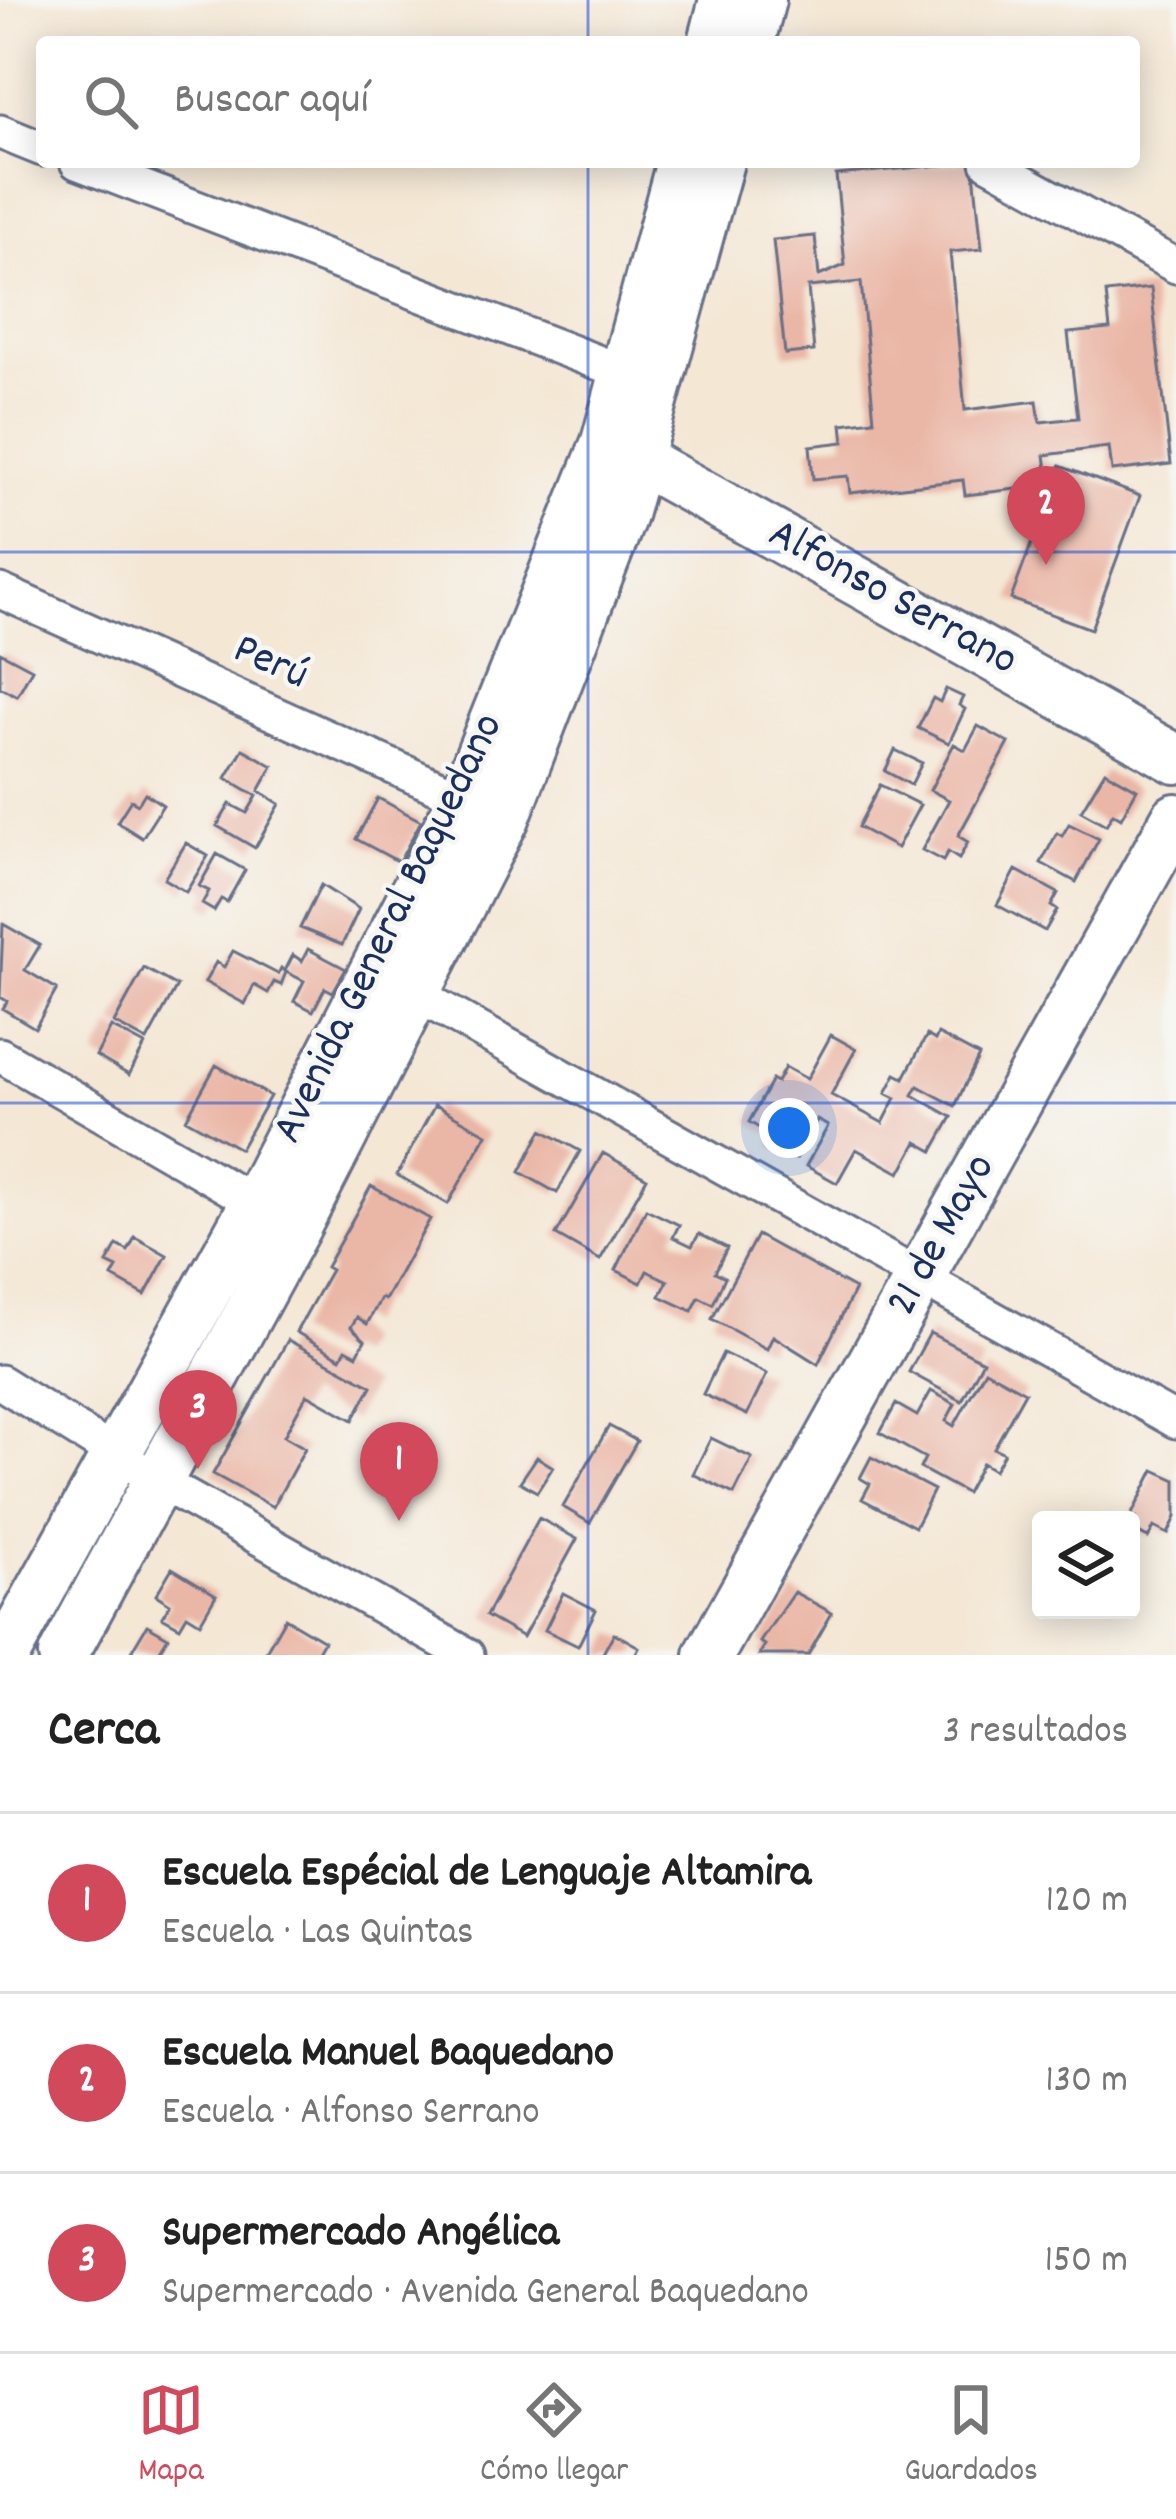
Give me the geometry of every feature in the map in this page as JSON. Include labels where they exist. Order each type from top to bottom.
[{"type":"main road","name":"Avenida General Baquedano","points":[[642,380],[680,168]]},
{"type":"main road","name":"Avenida General Baquedano","points":[[63,1655],[160,1482],[417,994],[622,449],[716,168]]},
{"type":"main road","name":"Alfonso Serrano","points":[[622,449],[1176,758]]},
{"type":"main road","name":"Avenida General Baquedano","points":[[5,1655],[255,1203],[374,970],[484,808]]},
{"type":"main road","name":"21 de Mayo","points":[[709,1655],[1176,818]]},
{"type":"street","points":[[0,133],[36,147]]},
{"type":"street","points":[[92,168],[642,380]]},
{"type":"street","points":[[999,168],[1176,266]]},
{"type":"street","name":"Perú","points":[[0,591],[484,808]]},
{"type":"street","points":[[374,970],[1176,1420]]},
{"type":"street","points":[[0,1055],[296,1227]]},
{"type":"street","points":[[0,1382],[160,1482],[467,1655]]},
{"type":"building","points":[[974,168],[982,249],[950,252],[965,410],[1037,401],[1040,422],[1078,418],[1068,333],[1110,329],[1106,293],[1151,288],[1171,464],[1112,471],[1109,447],[1045,455],[1049,485],[965,495],[963,480],[850,493],[848,476],[813,479],[810,446],[844,442],[842,424],[874,420],[861,282],[808,287],[814,351],[785,354],[773,240],[815,236],[819,276],[845,265],[836,175]]},
{"type":"building","points":[[1060,466],[1140,496],[1091,629],[1011,599]]},
{"type":"building","points":[[0,652],[32,669],[17,696],[0,687]]},
{"type":"building","points":[[946,689],[963,697],[959,705],[965,709],[949,743],[918,728],[933,698],[940,702]]},
{"type":"building","points":[[978,726],[1009,743],[958,836],[968,842],[959,859],[948,852],[943,861],[922,850],[949,800],[930,790],[954,744],[965,750]]},
{"type":"building","points":[[243,749],[273,766],[259,791],[280,804],[255,848],[217,826],[230,804],[247,813],[257,796],[226,778]]},
{"type":"building","points":[[895,750],[922,763],[911,785],[885,771]]},
{"type":"building","points":[[1105,771],[1137,789],[1121,818],[1113,813],[1106,825],[1081,811]]},
{"type":"building","points":[[880,785],[920,805],[897,848],[858,827]]},
{"type":"building","points":[[145,793],[163,805],[142,838],[117,822],[131,800],[138,804]]},
{"type":"building","points":[[378,798],[421,821],[399,862],[356,839]]},
{"type":"building","points":[[1069,824],[1099,839],[1076,882],[1041,863],[1057,833],[1062,836]]},
{"type":"building","points":[[186,843],[208,856],[186,892],[164,879]]},
{"type":"building","points":[[217,854],[245,870],[227,902],[221,899],[214,911],[202,904],[209,891],[199,886]]},
{"type":"building","points":[[1016,870],[1058,893],[1051,906],[1057,910],[1045,931],[997,905]]},
{"type":"building","points":[[321,885],[359,909],[342,945],[300,928]]},
{"type":"building","points":[[3,924],[40,945],[25,970],[57,989],[35,1028],[3,1009],[7,1001],[0,997]]},
{"type":"building","points":[[308,949],[346,969],[333,992],[325,988],[313,1011],[294,1001],[304,981],[286,972],[281,985],[274,982],[268,993],[254,985],[245,1004],[205,982],[216,962],[224,967],[233,951],[278,974],[281,968],[285,971],[293,955],[302,961]]},
{"type":"building","points":[[144,968],[177,986],[147,1041],[114,1023]]},
{"type":"building","points":[[111,1027],[145,1045],[129,1075],[96,1056]]},
{"type":"building","points":[[938,1034],[979,1056],[955,1106],[918,1086],[913,1095],[952,1117],[933,1151],[917,1142],[900,1173],[856,1149],[837,1183],[806,1166],[828,1126],[817,1120],[796,1159],[770,1145],[775,1137],[749,1122],[772,1080],[777,1082],[785,1067],[807,1079],[831,1035],[856,1049],[831,1095],[883,1123],[896,1098],[886,1093],[896,1074],[904,1078],[927,1035],[935,1040]]},
{"type":"building","points":[[216,1065],[270,1096],[240,1149],[186,1119]]},
{"type":"building","points":[[435,1105],[487,1134],[448,1204],[397,1175]]},
{"type":"building","points":[[542,1130],[580,1151],[557,1193],[520,1172]]},
{"type":"building","points":[[603,1153],[647,1178],[600,1260],[556,1235]]},
{"type":"building","points":[[371,1186],[430,1219],[385,1300],[381,1298],[367,1324],[357,1317],[351,1327],[365,1340],[357,1355],[346,1349],[341,1358],[296,1332]]},
{"type":"building","points":[[646,1209],[679,1225],[673,1237],[692,1246],[699,1234],[727,1248],[715,1272],[725,1277],[713,1304],[699,1297],[692,1311],[660,1296],[668,1281],[647,1271],[641,1283],[616,1270]]},
{"type":"building","points":[[757,1235],[855,1289],[818,1364],[773,1336],[767,1349],[712,1319]]},
{"type":"building","points":[[135,1237],[167,1255],[145,1295],[112,1277],[117,1268],[107,1263],[117,1245],[128,1251]]},
{"type":"building","points":[[930,1333],[983,1361],[962,1401],[909,1372]]},
{"type":"building","points":[[288,1340],[372,1386],[353,1420],[307,1394],[284,1436],[305,1448],[273,1507],[213,1474]]},
{"type":"building","points":[[723,1353],[767,1374],[747,1415],[703,1394]]},
{"type":"building","points":[[985,1370],[1025,1392],[994,1448],[1004,1453],[994,1470],[982,1463],[966,1493],[920,1468],[925,1458],[880,1433],[896,1404],[917,1416],[931,1391],[955,1404],[946,1421],[954,1426]]},
{"type":"building","points":[[609,1426],[637,1441],[590,1523],[563,1507]]},
{"type":"building","points":[[711,1438],[752,1458],[734,1494],[693,1474]]},
{"type":"building","points":[[537,1457],[553,1467],[537,1492],[520,1482]]},
{"type":"building","points":[[871,1457],[934,1490],[915,1527],[862,1499],[870,1484],[860,1478]]},
{"type":"building","points":[[1154,1470],[1176,1480],[1176,1517],[1168,1534],[1154,1527],[1148,1538],[1140,1534],[1140,1511],[1134,1511]]},
{"type":"building","points":[[539,1518],[577,1539],[523,1637],[486,1616]]},
{"type":"building","points":[[172,1568],[216,1595],[200,1623],[187,1615],[180,1627],[162,1617],[170,1604],[156,1595]]},
{"type":"building","points":[[794,1592],[832,1613],[808,1655],[759,1655],[765,1645],[760,1642]]},
{"type":"building","points":[[563,1593],[596,1610],[578,1646],[545,1630]]},
{"type":"building","points":[[285,1618],[324,1641],[316,1655],[264,1655]]},
{"type":"building","points":[[147,1625],[168,1637],[157,1655],[129,1655]]},
{"type":"building","points":[[614,1633],[639,1647],[635,1655],[602,1655]]},
{"type":"place","name":"Escuela Manuel Baquedano","points":[[1046,565]]},
{"type":"place","name":"Supermercado Angélica","points":[[198,1469]]},
{"type":"place","name":"Escuela Espécial de Lenguaje Altamira","points":[[399,1521]]}]
